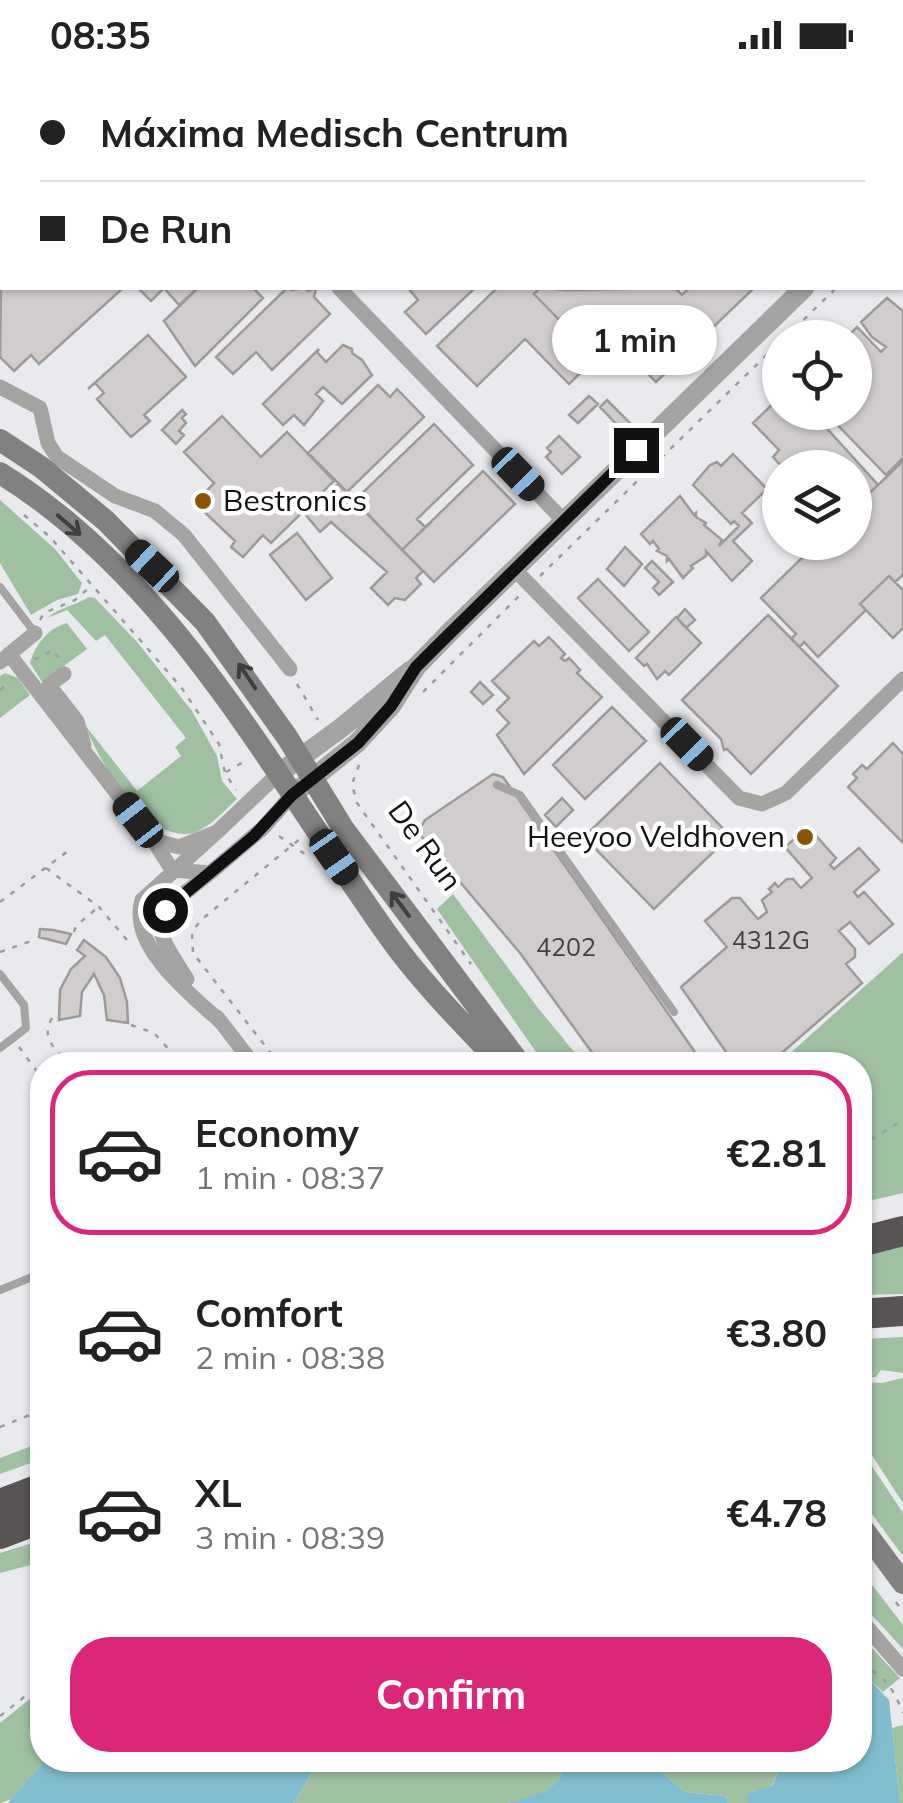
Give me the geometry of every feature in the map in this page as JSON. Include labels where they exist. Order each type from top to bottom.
[{"type":"highway","points":[[872,1239],[903,1232]]},
{"type":"highway","points":[[872,1313],[903,1312]]},
{"type":"highway","points":[[0,1504],[30,1493]]},
{"type":"highway","points":[[0,1534],[30,1523]]},
{"type":"main road","name":"De Run","points":[[0,440],[74,493],[180,594],[230,652],[343,828],[510,1052]]},
{"type":"main road","points":[[0,473],[72,528],[162,615],[209,672],[390,938],[491,1052]]},
{"type":"main road","points":[[872,1541],[903,1582]]},
{"type":"street","points":[[342,290],[563,520]]},
{"type":"street","points":[[244,1052],[159,936],[158,921],[165,910],[262,828],[292,795],[306,768],[416,667],[796,290]]},
{"type":"street","points":[[0,387],[40,408],[48,443],[57,458],[115,496],[154,511],[176,527],[290,669]]},
{"type":"street","points":[[514,569],[739,798],[762,804],[786,793],[903,679]]},
{"type":"street","points":[[35,633],[4,658],[87,753],[172,870]]},
{"type":"street","points":[[64,674],[49,685],[77,721],[87,753]]},
{"type":"street","points":[[221,1022],[180,985],[139,928],[137,915],[142,900],[278,774],[306,768]]},
{"type":"street","points":[[153,840],[179,847],[217,832]]},
{"type":"street","points":[[172,870],[210,873]]},
{"type":"street","points":[[872,1632],[903,1669]]},
{"type":"lane","points":[[0,587],[35,633]]},
{"type":"lane","points":[[497,784],[520,795],[674,1012]]},
{"type":"lane","points":[[0,974],[24,1005],[26,1028],[0,1048]]},
{"type":"lane","points":[[0,1290],[30,1277]]},
{"type":"path","points":[[803,320],[834,290]]},
{"type":"path","points":[[416,699],[762,359]]},
{"type":"path","points":[[22,514],[50,537],[181,688],[219,744],[225,773]]},
{"type":"path","points":[[35,633],[44,613],[75,600],[91,586]]},
{"type":"path","points":[[290,669],[316,718]]},
{"type":"path","name":"De Run","points":[[366,754],[352,784],[357,802],[472,966]]},
{"type":"path","points":[[270,1052],[193,953],[192,932],[201,920],[290,846]]},
{"type":"path","points":[[0,902],[72,848]]},
{"type":"path","points":[[46,868],[99,907],[134,948]]},
{"type":"path","points":[[74,932],[99,907]]},
{"type":"path","points":[[0,952],[34,940]]},
{"type":"path","points":[[178,965],[193,953]]},
{"type":"path","points":[[52,1018],[46,1038],[59,1052]]},
{"type":"path","points":[[131,1026],[154,1033],[171,1052]]},
{"type":"path","points":[[872,1139],[903,1120]]},
{"type":"path","points":[[0,1427],[30,1415]]},
{"type":"path","points":[[872,1673],[895,1692],[903,1713]]},
{"type":"path","points":[[0,1716],[30,1692]]},
{"type":"green space","points":[[0,500],[55,549],[82,583],[78,594],[57,600],[31,615],[0,563]]},
{"type":"green space","points":[[89,597],[95,598],[138,643],[192,711],[217,756],[222,781],[237,799],[200,830],[186,834],[170,831],[138,810],[112,776],[92,740],[85,725],[137,791],[181,756],[175,747],[186,738],[105,635],[96,641],[67,610],[47,618]]},
{"type":"green space","points":[[67,623],[87,649],[42,682],[30,663],[32,656],[48,633]]},
{"type":"green space","points":[[5,673],[18,678],[30,695],[0,718],[0,676]]},
{"type":"green space","points":[[453,894],[574,1052],[536,1052],[437,909]]},
{"type":"green space","points":[[903,952],[903,1193],[872,1200],[872,1052],[791,1052]]},
{"type":"green space","points":[[903,1243],[903,1294],[872,1295],[872,1250]]},
{"type":"green space","points":[[903,1337],[903,1373],[881,1370],[872,1377],[872,1338]]},
{"type":"green space","points":[[903,1378],[903,1503],[872,1455],[872,1383]]},
{"type":"green space","points":[[30,1447],[30,1463],[0,1474],[0,1458]]},
{"type":"green space","points":[[872,1466],[903,1513],[903,1556],[872,1514]]},
{"type":"green space","points":[[30,1544],[30,1565],[0,1573],[0,1553]]},
{"type":"green space","points":[[872,1585],[903,1625],[903,1649],[872,1615]]},
{"type":"green space","points":[[872,1648],[900,1678],[883,1692],[872,1682]]},
{"type":"green space","points":[[30,1699],[30,1772],[35,1772],[12,1799],[0,1803],[0,1723]]},
{"type":"green space","points":[[903,1725],[903,1803],[900,1803],[892,1728]]},
{"type":"green space","points":[[312,1772],[562,1774],[546,1791],[508,1803],[293,1803]]},
{"type":"green space","points":[[661,1772],[778,1772],[771,1787],[748,1793],[748,1803],[728,1803],[726,1796],[685,1792]]},
{"type":"water","points":[[872,1682],[889,1700],[900,1803],[748,1803],[748,1793],[772,1786],[778,1772],[872,1772]]},
{"type":"water","points":[[35,1772],[312,1772],[293,1803],[8,1803]]},
{"type":"water","points":[[661,1772],[685,1792],[726,1796],[728,1803],[508,1803],[539,1794],[562,1774]]},
{"type":"building","points":[[1,290],[121,290],[39,364],[31,355],[14,371],[0,357]]},
{"type":"building","points":[[140,290],[162,290],[151,301]]},
{"type":"building","points":[[166,290],[196,290],[179,305]]},
{"type":"building","points":[[196,290],[255,290],[263,298],[195,366],[164,321]]},
{"type":"building","points":[[285,290],[316,290],[314,297],[330,314],[272,370],[256,352],[233,374],[216,357]]},
{"type":"building","points":[[410,290],[473,290],[426,334],[405,312],[418,300]]},
{"type":"building","points":[[495,290],[538,290],[534,294],[596,358],[569,384],[525,339],[477,386],[437,346]]},
{"type":"building","points":[[538,290],[677,290],[682,295],[687,290],[752,290],[656,382],[615,340],[596,358],[534,294]]},
{"type":"building","points":[[887,298],[903,311],[903,458],[886,475],[872,461],[872,450],[862,450],[842,430],[872,430],[872,343],[881,352],[886,347],[872,337],[872,320],[863,320]]},
{"type":"building","points":[[148,335],[186,377],[144,415],[150,421],[131,437],[97,399],[104,393],[95,383],[88,389]]},
{"type":"building","points":[[343,345],[352,349],[372,375],[342,404],[323,387],[316,394],[323,401],[304,425],[294,415],[283,425],[263,404],[319,349],[317,352],[326,362]]},
{"type":"building","points":[[378,385],[390,397],[397,389],[424,417],[347,492],[308,453]]},
{"type":"building","points":[[589,396],[598,404],[578,423],[569,415]]},
{"type":"building","points":[[607,400],[630,423],[623,431],[600,407]]},
{"type":"building","points":[[182,410],[186,423],[179,431],[184,435],[176,444],[162,430]]},
{"type":"building","points":[[762,414],[762,430],[828,430],[846,450],[779,450],[753,423]]},
{"type":"building","points":[[222,416],[261,457],[287,432],[334,481],[271,543],[263,535],[243,557],[231,547],[235,541],[195,503],[214,483],[184,452]]},
{"type":"building","points":[[434,424],[473,465],[417,519],[425,527],[431,522],[402,550],[355,500]]},
{"type":"building","points":[[559,436],[580,457],[562,474],[546,457],[551,452],[547,448]]},
{"type":"building","points":[[733,454],[762,484],[762,494],[742,513],[752,523],[733,541],[752,561],[732,581],[706,551],[706,556],[691,566],[683,578],[667,556],[657,551],[653,541],[650,544],[641,534],[680,496],[722,540],[719,546],[739,526],[734,521],[731,524],[693,485],[710,465],[717,462],[721,466]]},
{"type":"building","points":[[903,461],[903,575],[895,582],[889,576],[860,604],[866,610],[818,657],[804,642],[800,647],[791,639],[796,634],[761,598],[800,560],[872,560],[872,491]]},
{"type":"building","points":[[483,471],[515,504],[434,582],[402,550]]},
{"type":"building","points":[[338,484],[423,571],[416,578],[421,584],[405,600],[395,598],[388,605],[371,588],[387,572],[331,522],[320,532],[306,515]]},
{"type":"building","points":[[297,533],[332,578],[306,600],[270,555]]},
{"type":"building","points":[[625,547],[642,564],[624,586],[607,569]]},
{"type":"building","points":[[652,561],[673,582],[659,595],[653,588],[659,582],[645,568]]},
{"type":"building","points":[[889,576],[903,590],[903,628],[893,638],[860,604]]},
{"type":"building","points":[[598,579],[649,632],[629,651],[578,598]]},
{"type":"building","points":[[685,609],[695,620],[686,628],[677,618]]},
{"type":"building","points":[[768,615],[838,686],[751,774],[724,750],[721,739],[682,700]]},
{"type":"building","points":[[676,617],[701,643],[669,675],[665,671],[657,679],[647,664],[644,666],[636,658]]},
{"type":"building","points":[[549,637],[565,654],[561,658],[569,658],[580,670],[577,673],[602,697],[524,774],[497,735],[509,723],[497,710],[509,698],[492,681],[534,641],[539,646]]},
{"type":"building","points":[[480,682],[493,695],[483,704],[471,692]]},
{"type":"building","points":[[612,707],[646,741],[585,799],[553,765]]},
{"type":"building","points":[[893,743],[903,754],[903,843],[848,787],[862,765],[867,769]]},
{"type":"building","points":[[660,763],[730,836],[654,909],[584,837]]},
{"type":"building","points":[[493,774],[503,777],[695,1052],[592,1052],[520,953],[422,837],[419,831],[425,820]]},
{"type":"building","points":[[562,798],[573,810],[556,827],[545,815]]},
{"type":"building","points":[[808,827],[836,858],[830,865],[834,869],[859,848],[879,870],[854,892],[858,897],[864,892],[893,924],[869,944],[850,922],[839,931],[855,949],[855,957],[846,964],[862,983],[783,1052],[726,1052],[681,987],[727,947],[705,921],[732,898],[740,898],[758,919],[767,912],[762,900],[772,892],[769,889],[775,883],[778,887],[793,879],[801,888],[812,878],[785,847]]},
{"type":"building","points":[[40,929],[71,934],[66,944],[39,937]]},
{"type":"building","points":[[84,940],[106,957],[120,978],[128,1023],[107,1020],[104,995],[94,974],[82,992],[80,1016],[59,1020],[60,990],[71,969],[85,956],[77,950]]},
{"type":"place","name":"Bestronics","points":[[203,501]]},
{"type":"place","name":"Heeyoo Veldhoven","points":[[805,837]]},
{"type":"route","points":[[165,910],[254,836],[292,795],[358,743],[401,693],[416,667],[636,450]]}]
